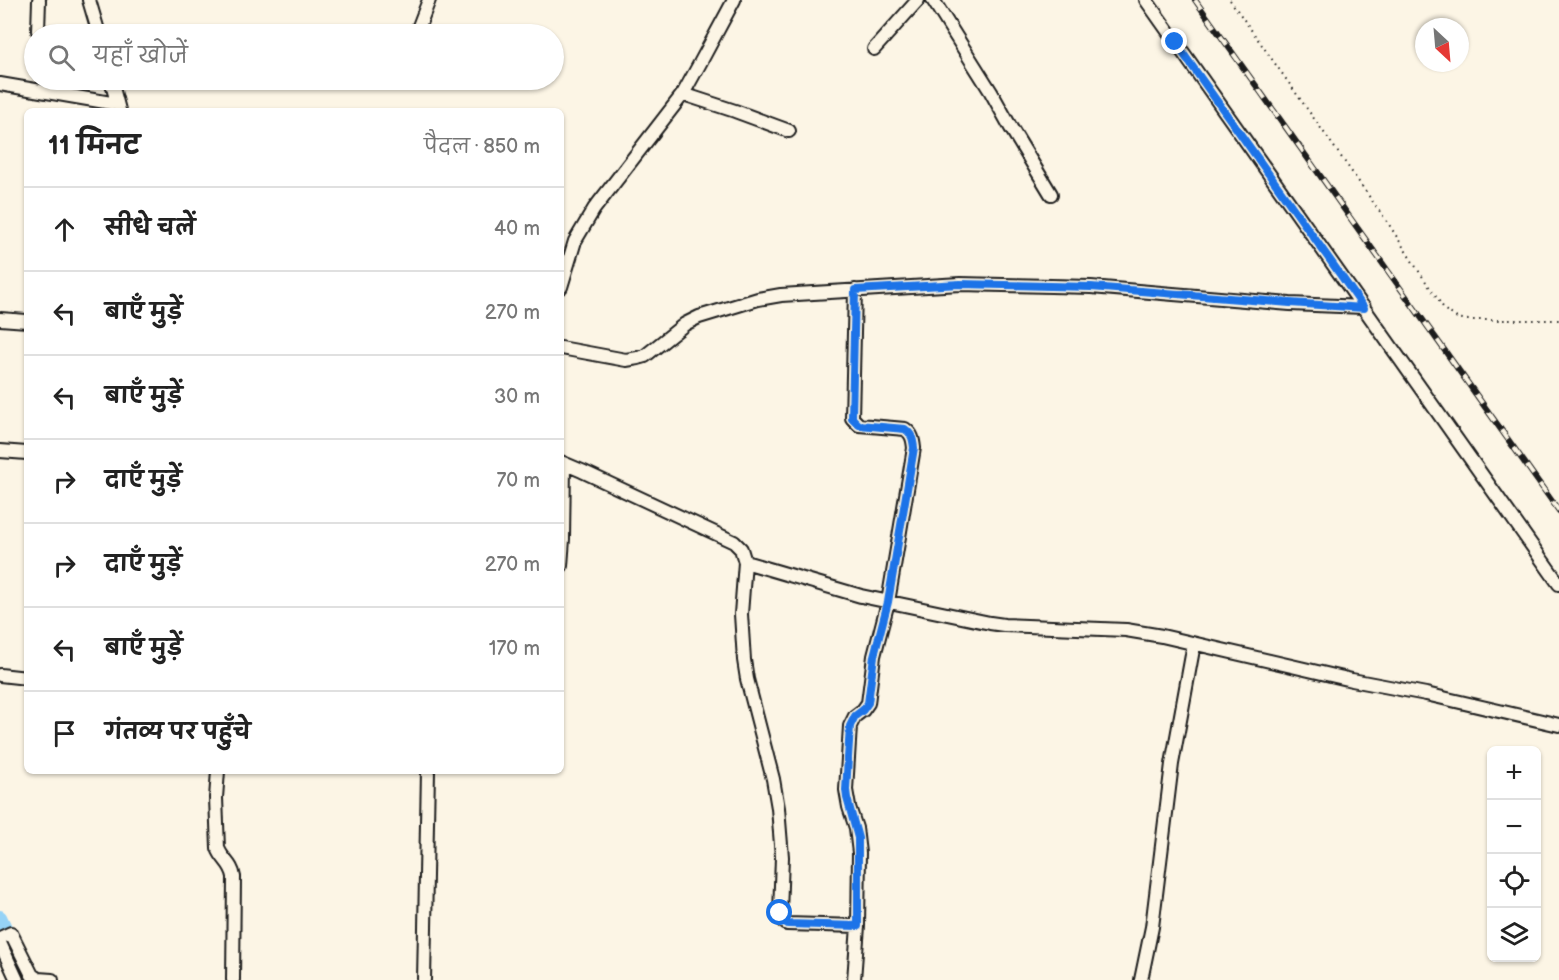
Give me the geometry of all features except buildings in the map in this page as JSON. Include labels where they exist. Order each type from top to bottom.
[{"type":"street","points":[[38,24],[39,0]]},
{"type":"street","points":[[89,0],[96,24]]},
{"type":"street","points":[[420,24],[429,0]]},
{"type":"street","points":[[874,49],[918,0]]},
{"type":"street","points":[[933,0],[1051,194]]},
{"type":"street","points":[[1146,0],[1559,584]]},
{"type":"street","points":[[564,274],[582,228],[594,209],[683,94],[731,1]]},
{"type":"street","points":[[0,84],[24,89]]},
{"type":"street","points":[[31,90],[118,107],[114,90]]},
{"type":"street","points":[[683,94],[789,131]]},
{"type":"street","points":[[564,349],[632,360],[645,356],[685,324],[714,312],[781,295],[960,284],[1091,287],[1364,308]]},
{"type":"street","points":[[854,980],[858,926],[858,838],[846,790],[850,726],[855,716],[868,703],[874,656],[888,602],[914,448],[913,439],[905,429],[859,425],[852,418],[855,290]]},
{"type":"street","points":[[0,319],[24,321]]},
{"type":"street","points":[[0,451],[24,453]]},
{"type":"street","points":[[564,464],[734,542],[741,549],[745,562],[741,614],[744,660],[778,808],[782,857],[780,913],[783,921],[788,924],[858,926]]},
{"type":"street","points":[[745,562],[888,602],[1004,625],[1126,630],[1162,636],[1559,725]]},
{"type":"street","points":[[1141,980],[1152,927],[1172,765],[1194,644]]},
{"type":"street","points":[[0,675],[24,678]]},
{"type":"street","points":[[218,774],[216,798],[218,848],[234,877],[233,980]]},
{"type":"street","points":[[424,980],[428,774]]},
{"type":"street","points":[[17,980],[4,937],[11,933],[34,977],[52,980]]},
{"type":"path","points":[[1230,0],[1388,223],[1445,310],[1457,318],[1468,320],[1559,320]]},
{"type":"waterway","points":[[0,917],[13,945]]},
{"type":"railway","points":[[1195,0],[1559,511]]},
{"type":"route","points":[[780,913],[781,919],[788,924],[858,926],[858,838],[846,790],[850,726],[855,716],[868,703],[874,656],[888,602],[914,448],[913,439],[905,429],[859,425],[852,418],[855,290],[960,284],[1091,287],[1364,308],[1175,42]]}]
